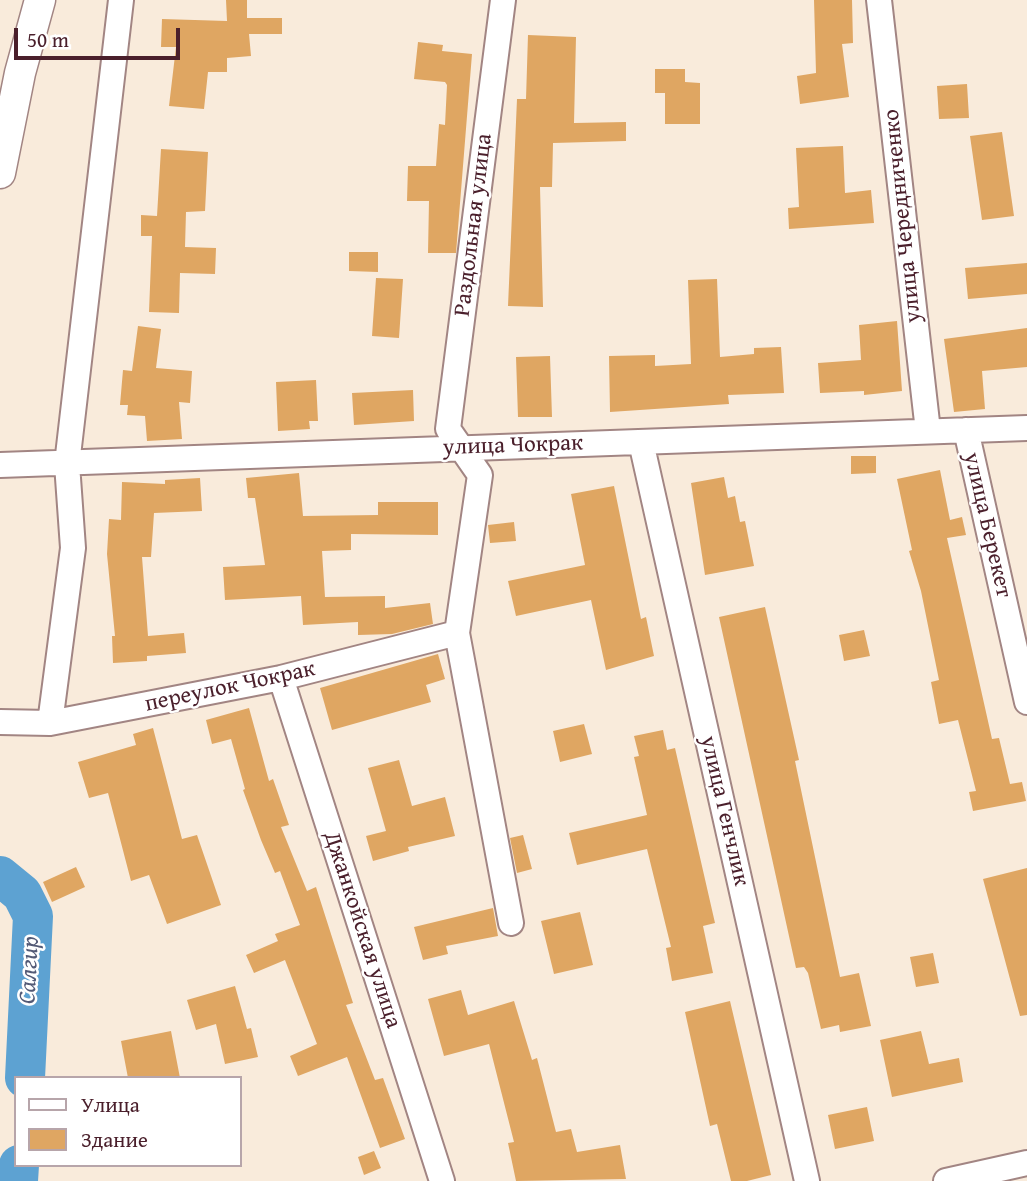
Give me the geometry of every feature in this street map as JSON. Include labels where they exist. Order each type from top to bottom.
[{"type":"main road","points":[[0,173],[20,73],[40,0]]},
{"type":"street","points":[[50,723],[73,548],[67,464],[121,0]]},
{"type":"street","name":"Раздольная улица","points":[[503,0],[448,429],[480,475],[457,633],[512,923]]},
{"type":"street","name":"улица Чередниченко","points":[[879,0],[928,431]]},
{"type":"street","name":"улица Чокрак","points":[[0,465],[1027,428]]},
{"type":"street","name":"улица Берекет","points":[[966,430],[1027,702]]},
{"type":"street","name":"улица Генчлик","points":[[641,442],[807,1181]]},
{"type":"street","name":"переулок Чокрак","points":[[0,722],[50,723],[281,678],[457,633]]},
{"type":"street","name":"Джанкойская улица","points":[[281,678],[442,1181]]},
{"type":"street","points":[[946,1181],[1027,1163]]},
{"type":"building","points":[[226,0],[247,0],[247,18],[282,18],[282,34],[249,34],[251,56],[227,58],[227,72],[208,72],[204,109],[169,106],[176,47],[161,47],[162,19],[227,21]]},
{"type":"building","points":[[814,0],[852,0],[853,43],[842,44],[849,97],[800,104],[797,76],[816,73]]},
{"type":"building","points":[[528,35],[576,37],[574,123],[626,122],[626,141],[553,143],[552,187],[540,187],[543,307],[508,306],[517,99],[526,99]]},
{"type":"building","points":[[418,42],[443,45],[442,51],[472,54],[456,253],[428,253],[429,201],[407,201],[408,166],[436,166],[439,124],[445,125],[445,82],[414,79]]},
{"type":"building","points":[[655,69],[685,69],[685,82],[700,83],[700,124],[665,124],[665,93],[655,93]]},
{"type":"building","points":[[967,84],[969,118],[939,119],[937,86]]},
{"type":"building","points":[[1002,132],[1014,216],[982,220],[970,136]]},
{"type":"building","points":[[843,146],[845,193],[871,190],[874,223],[789,229],[788,208],[799,207],[796,148]]},
{"type":"building","points":[[161,149],[208,152],[205,211],[186,212],[185,247],[216,248],[215,274],[180,273],[179,313],[149,312],[152,236],[141,236],[141,215],[157,216]]},
{"type":"building","points":[[349,252],[378,252],[378,272],[349,271]]},
{"type":"building","points":[[1027,263],[1027,294],[968,299],[965,268]]},
{"type":"building","points":[[376,278],[403,279],[399,338],[372,336]]},
{"type":"building","points":[[717,279],[720,357],[754,354],[754,348],[781,347],[784,393],[728,395],[729,404],[610,412],[609,356],[655,355],[655,366],[691,364],[688,280]]},
{"type":"building","points":[[897,321],[902,391],[864,395],[864,391],[820,393],[818,363],[861,360],[859,325]]},
{"type":"building","points":[[138,326],[161,329],[156,368],[192,371],[190,403],[179,402],[182,439],[147,441],[145,416],[127,415],[128,405],[120,405],[123,370],[132,371]]},
{"type":"building","points":[[1027,328],[1027,367],[982,371],[985,409],[954,412],[944,339]]},
{"type":"building","points":[[550,356],[552,417],[518,417],[516,357]]},
{"type":"building","points":[[316,380],[318,421],[309,421],[310,429],[278,431],[276,382]]},
{"type":"building","points":[[413,390],[414,421],[354,425],[352,393]]},
{"type":"building","points":[[851,456],[876,456],[876,473],[851,474]]},
{"type":"building","points":[[940,470],[950,520],[962,517],[966,535],[947,538],[992,739],[999,738],[1010,784],[1022,782],[1026,801],[973,811],[969,792],[976,791],[958,720],[939,724],[931,682],[939,680],[921,591],[909,551],[912,550],[897,479]]},
{"type":"building","points":[[299,473],[303,516],[378,515],[378,502],[438,502],[438,535],[351,534],[351,550],[322,551],[325,597],[385,596],[385,608],[430,603],[433,624],[392,634],[358,635],[358,622],[303,625],[301,596],[225,600],[223,567],[265,565],[255,498],[248,498],[246,478]]},
{"type":"building","points":[[724,477],[728,498],[735,496],[740,522],[745,521],[754,566],[705,575],[691,483]]},
{"type":"building","points":[[200,478],[202,511],[154,513],[151,557],[142,557],[148,636],[184,633],[186,653],[147,656],[147,661],[113,663],[112,636],[115,636],[107,554],[109,519],[121,520],[122,482],[165,484],[165,480]]},
{"type":"building","points":[[614,486],[641,619],[646,617],[654,656],[606,670],[591,600],[516,616],[508,581],[585,565],[571,494]]},
{"type":"building","points":[[514,522],[516,541],[490,543],[488,525]]},
{"type":"building","points":[[765,607],[799,760],[795,761],[840,977],[859,973],[871,1026],[840,1032],[839,1025],[821,1029],[808,973],[804,967],[796,968],[719,617]]},
{"type":"building","points":[[864,630],[870,656],[844,661],[839,635]]},
{"type":"building","points":[[438,654],[445,679],[426,685],[431,702],[332,730],[320,688]]},
{"type":"building","points":[[249,708],[269,781],[273,779],[289,825],[281,827],[307,891],[316,887],[353,1003],[346,1005],[375,1080],[383,1078],[405,1139],[380,1148],[347,1057],[298,1076],[290,1056],[317,1044],[285,960],[254,973],[246,955],[278,941],[275,934],[300,925],[280,871],[275,873],[261,840],[243,790],[245,789],[231,739],[212,744],[206,720]]},
{"type":"building","points":[[584,724],[592,754],[560,762],[553,731]]},
{"type":"building","points":[[153,728],[182,839],[197,835],[221,905],[167,924],[149,875],[131,881],[108,793],[89,798],[78,762],[136,745],[133,734]]},
{"type":"building","points":[[663,730],[667,750],[675,748],[715,923],[703,926],[713,973],[672,981],[666,948],[671,947],[647,849],[577,865],[569,833],[647,815],[634,757],[639,756],[634,736]]},
{"type":"building","points":[[399,760],[412,806],[445,797],[455,836],[408,847],[409,851],[373,861],[366,836],[386,831],[368,768]]},
{"type":"building","points":[[523,835],[532,869],[517,873],[510,838]]},
{"type":"building","points":[[76,867],[85,887],[52,902],[43,882]]},
{"type":"building","points":[[1027,868],[1027,1015],[1020,1016],[983,879]]},
{"type":"building","points":[[493,908],[498,936],[446,946],[448,954],[423,960],[414,927]]},
{"type":"building","points":[[580,912],[593,965],[554,974],[541,921]]},
{"type":"building","points":[[933,953],[939,983],[916,987],[910,957]]},
{"type":"building","points":[[235,986],[247,1029],[251,1028],[258,1057],[225,1064],[216,1024],[196,1030],[187,1000]]},
{"type":"building","points":[[461,990],[468,1015],[514,1001],[532,1060],[537,1058],[556,1132],[571,1129],[577,1152],[620,1145],[626,1179],[516,1181],[508,1143],[514,1142],[489,1044],[444,1056],[428,999]]},
{"type":"building","points":[[730,1001],[771,1175],[747,1181],[731,1181],[717,1124],[710,1126],[685,1012]]},
{"type":"building","points":[[171,1031],[180,1076],[128,1076],[121,1041]]},
{"type":"building","points":[[921,1031],[929,1064],[959,1058],[963,1082],[892,1097],[880,1040]]},
{"type":"building","points":[[867,1107],[874,1141],[835,1149],[828,1115]]},
{"type":"building","points":[[374,1151],[381,1168],[364,1175],[358,1157]]},
{"type":"waterway","name":"Салгир","points":[[0,876],[22,894],[33,916],[25,1076]]},
{"type":"waterway","name":"Салгир","points":[[18,1181],[19,1167]]}]
